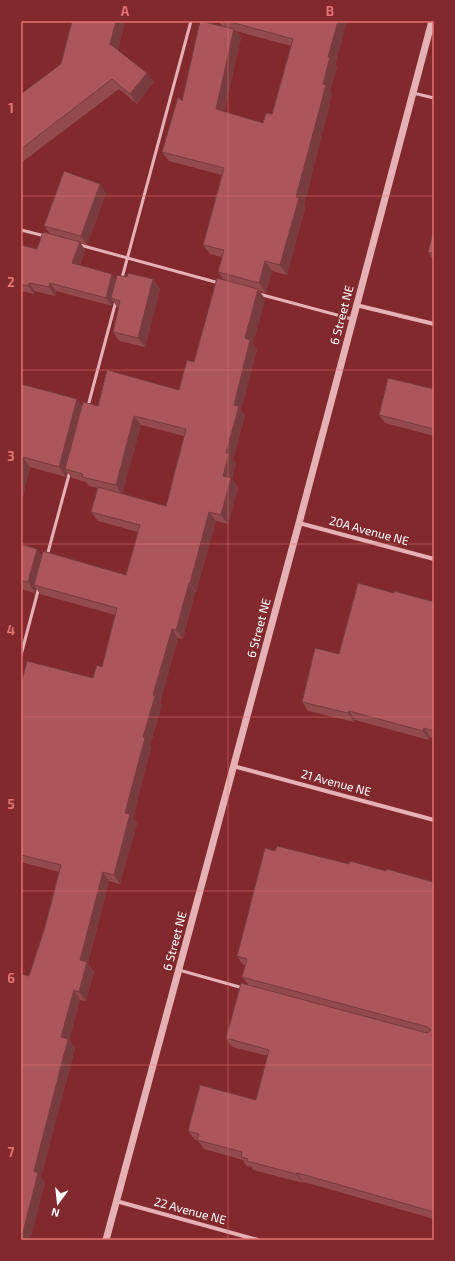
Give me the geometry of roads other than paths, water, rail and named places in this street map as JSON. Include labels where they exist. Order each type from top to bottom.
[{"type":"street","name":"6 Street NE","points":[[106,1240],[299,523],[432,21]]},
{"type":"street","points":[[356,305],[434,324]]},
{"type":"street","name":"20A Avenue NE","points":[[299,523],[434,559]]},
{"type":"street","name":"21 Avenue NE","points":[[233,766],[434,820]]},
{"type":"street","name":"22 Avenue NE","points":[[116,1201],[258,1240]]},
{"type":"lane","points":[[122,281],[191,21]]},
{"type":"lane","points":[[413,93],[434,98]]},
{"type":"lane","points":[[21,230],[52,238]]},
{"type":"lane","points":[[74,244],[226,285]]},
{"type":"lane","points":[[256,293],[352,319]]},
{"type":"lane","points":[[87,410],[117,296]]},
{"type":"lane","points":[[46,563],[72,464]]},
{"type":"lane","points":[[21,655],[40,586]]},
{"type":"lane","points":[[178,970],[246,988]]}]
